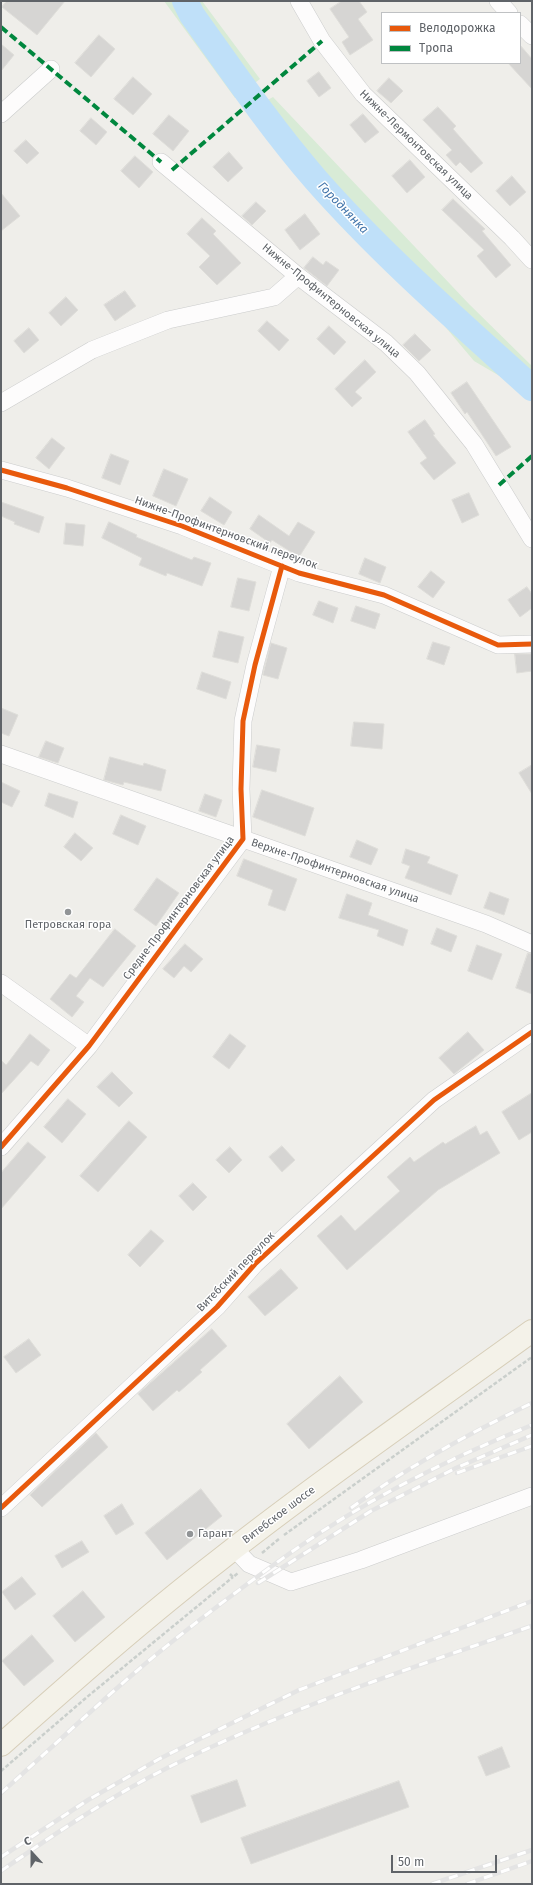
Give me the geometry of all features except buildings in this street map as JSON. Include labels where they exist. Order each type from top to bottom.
[{"type":"main road","name":"Витебское шоссе","points":[[1,1744],[103,1655],[242,1556],[331,1475],[532,1331]]},
{"type":"street","name":"Нижне-Лермонтовская улица","points":[[299,1],[322,41],[363,94],[512,238],[532,260]]},
{"type":"street","points":[[498,1],[508,12]]},
{"type":"street","points":[[521,25],[532,36]]},
{"type":"street","points":[[1,114],[51,69]]},
{"type":"street","name":"Нижне-Профинтерновская улица","points":[[162,162],[298,276],[386,343],[417,373],[474,444],[532,539]]},
{"type":"street","points":[[1,403],[92,350],[168,320],[274,297],[298,276]]},
{"type":"street","name":"Нижне-Профинтерновский переулок","points":[[1,470],[67,488],[182,526],[299,573],[384,596],[498,645],[532,644]]},
{"type":"street","name":"Средне-Профинтерновская улица","points":[[1,1147],[89,1046],[243,839],[241,789],[243,721],[282,566]]},
{"type":"street","name":"Верхне-Профинтерновская улица","points":[[1,754],[486,924],[532,944]]},
{"type":"street","points":[[1,983],[89,1046]]},
{"type":"street","name":"Витебский переулок","points":[[1,1508],[217,1307],[255,1264],[434,1100],[532,1032]]},
{"type":"street","points":[[242,1556],[291,1582],[361,1560],[532,1496]]},
{"type":"path","points":[[1,1771],[87,1697],[233,1577],[242,1556],[281,1537],[532,1357]]},
{"type":"path","points":[[230,1574],[233,1577]]},
{"type":"green space","points":[[164,1],[202,1],[260,79],[235,98]]},
{"type":"green space","points":[[273,97],[469,304],[532,366],[532,395],[474,361],[426,304],[248,111]]},
{"type":"waterway","name":"Городнянка","points":[[185,1],[192,15],[252,99],[299,160],[341,208],[367,235],[449,313],[532,388]]},
{"type":"railway","points":[[351,1508],[439,1451],[532,1403]]},
{"type":"railway","points":[[1,1793],[151,1659],[211,1611],[293,1551],[350,1514],[409,1481],[439,1466],[532,1425]]},
{"type":"railway","points":[[258,1583],[371,1511],[456,1468],[532,1435]]},
{"type":"railway","points":[[457,1473],[532,1446]]},
{"type":"railway","points":[[1,1857],[88,1800],[159,1759],[299,1690],[532,1601]]},
{"type":"railway","points":[[1,1871],[105,1802],[171,1766],[215,1745],[349,1690],[532,1626]]},
{"type":"railway","points":[[432,1884],[532,1850]]},
{"type":"railway","points":[[467,1884],[532,1861]]},
{"type":"marked path","points":[[1,27],[161,162]]},
{"type":"marked path","points":[[172,170],[322,41]]},
{"type":"marked path","points":[[499,485],[532,456]]},
{"type":"cycle path","points":[[1,470],[67,488],[182,526],[299,573],[384,595],[498,645],[532,644]]},
{"type":"cycle path","points":[[1,1147],[89,1046],[243,839],[241,789],[243,721],[255,665],[282,566]]},
{"type":"cycle path","points":[[1,1508],[217,1307],[255,1264],[434,1100],[532,1032]]},
{"type":"place","name":"Петровская гора","points":[[68,912]]},
{"type":"place","name":"Гарант","points":[[190,1534]]}]
